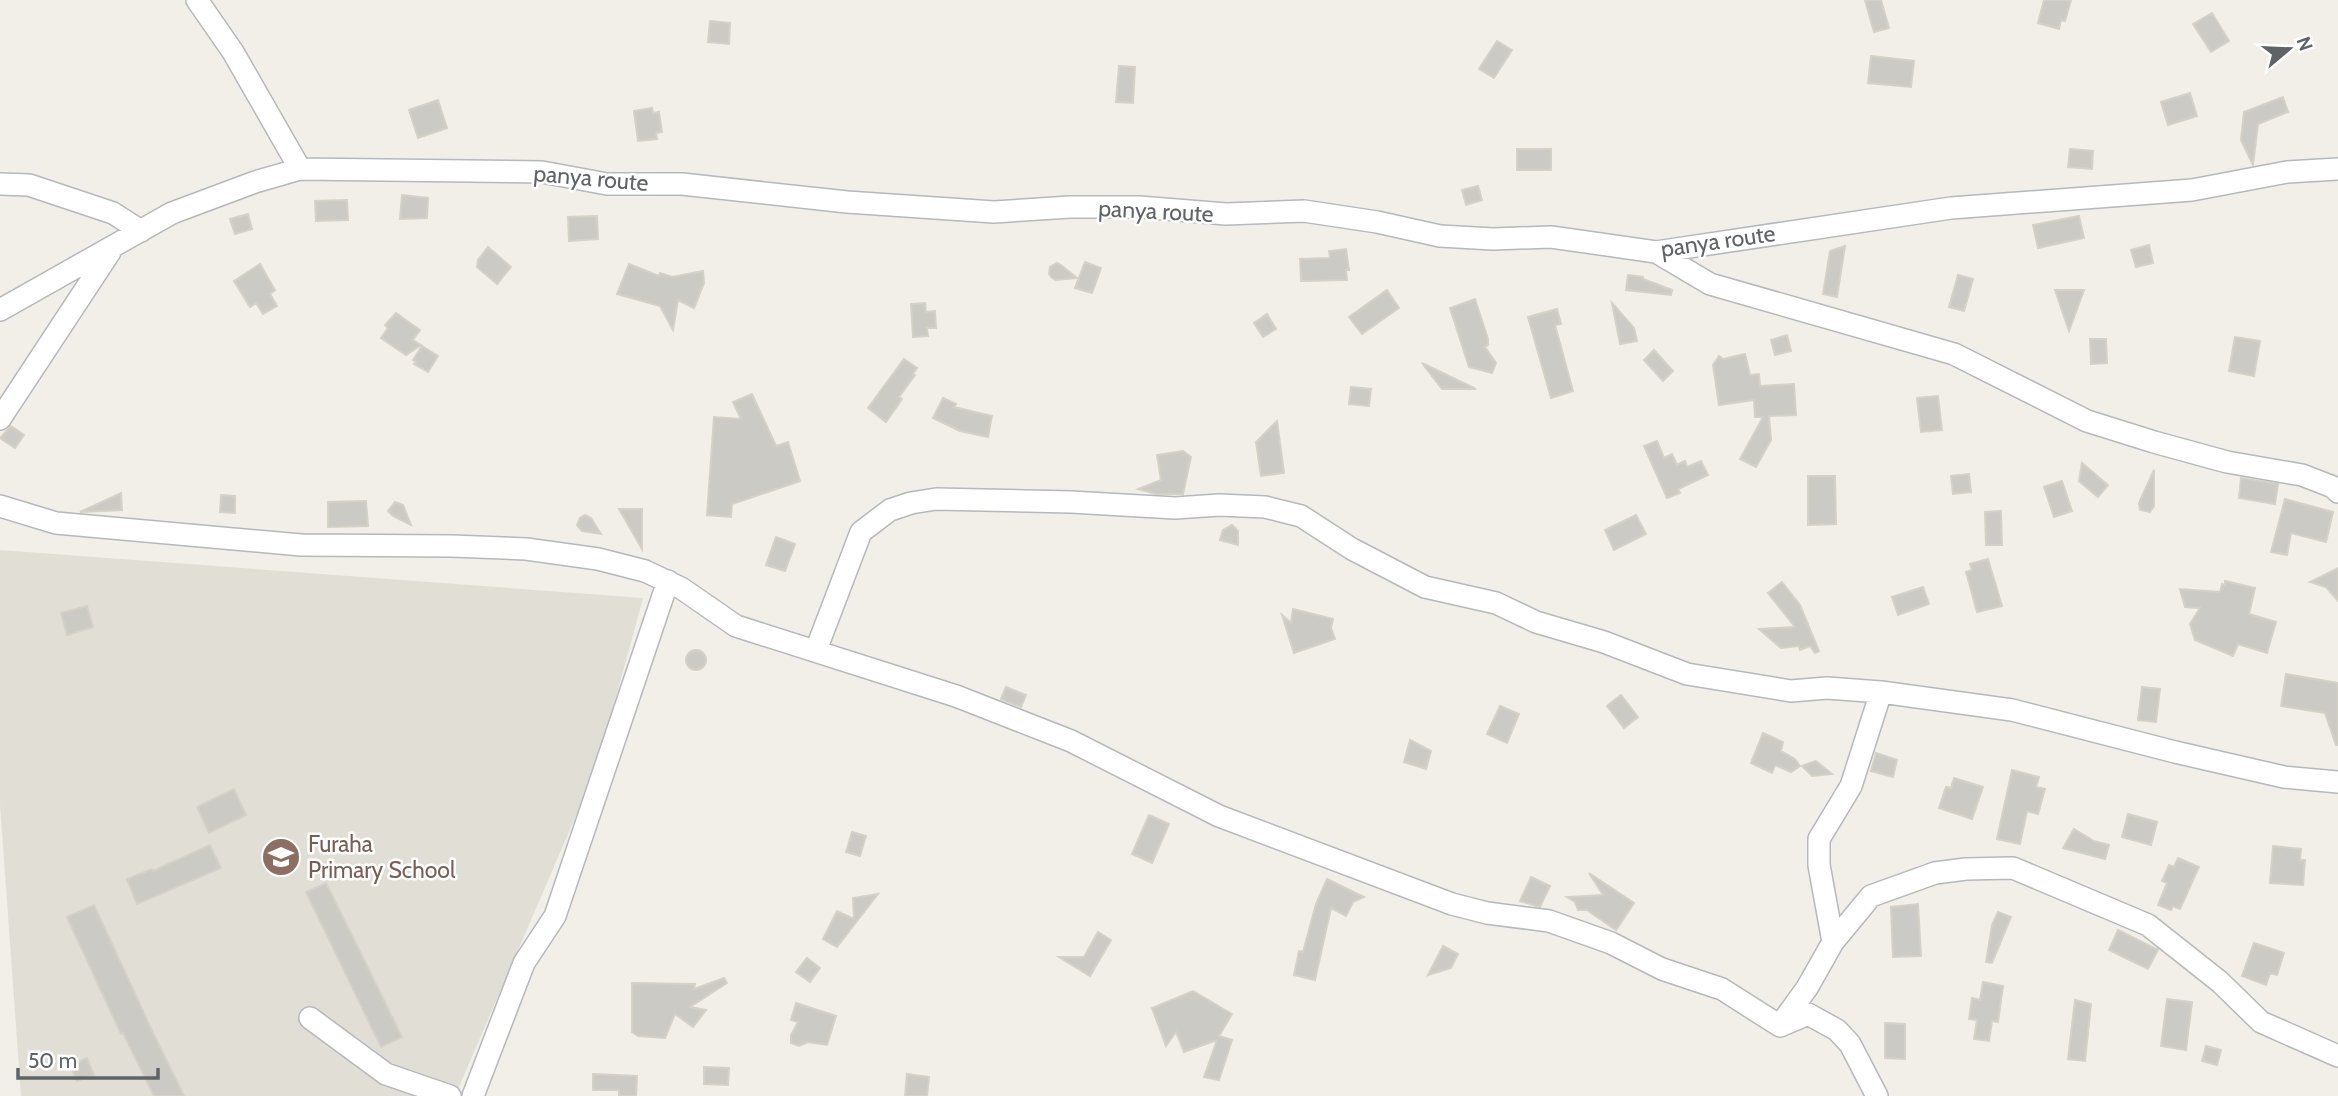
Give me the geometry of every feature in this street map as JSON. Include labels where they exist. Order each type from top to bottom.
[{"type":"street","points":[[197,0],[233,52],[300,169]]},
{"type":"street","name":"panya route","points":[[0,310],[172,214],[255,182],[300,169],[542,172],[607,184],[682,184],[847,202],[994,212],[1070,207],[1139,207],[1226,214],[1304,211],[1377,222],[1440,236],[1493,239],[1551,237],[1656,252],[1951,208],[2192,190],[2287,172],[2338,169]]},
{"type":"street","points":[[0,184],[29,185],[113,213],[141,231]]},
{"type":"street","points":[[0,419],[113,247]]},
{"type":"street","points":[[1656,252],[1710,284],[1954,354],[2087,421],[2227,462],[2302,475],[2333,487],[2338,492]]},
{"type":"street","points":[[816,650],[861,532],[890,510],[911,503],[936,499],[1175,508],[1219,505],[1265,507],[1301,516],[1352,549],[1425,587],[1496,603],[1536,622],[1604,642],[1688,674],[1791,691],[1827,688],[1881,692],[2012,710],[2284,778],[2338,782]]},
{"type":"street","points":[[0,506],[56,523],[301,545],[526,549],[598,559],[645,571],[681,588],[736,626],[956,696],[1058,736],[1220,816],[1452,904],[1487,913],[1549,921],[1611,943],[1662,969],[1722,989],[1780,1026]]},
{"type":"street","points":[[473,1096],[524,963],[555,916],[668,581]]},
{"type":"street","points":[[1833,942],[1819,865],[1819,839],[1851,786],[1881,692]]},
{"type":"street","points":[[1780,1026],[1807,988],[1833,942],[1871,896],[1935,873],[1966,869],[2013,869],[2148,925],[2220,982],[2261,1021],[2338,1056]]},
{"type":"street","points":[[1780,1026],[1808,1014],[1837,1030],[1860,1061],[1877,1096]]},
{"type":"street","points":[[310,1018],[386,1074],[450,1096]]},
{"type":"shaded area","name":"Furaha Primary School","points":[[0,550],[643,598],[597,767],[455,1096],[21,1096],[0,804]]},
{"type":"building","points":[[1865,0],[1881,0],[1889,28],[1874,32]]},
{"type":"building","points":[[2044,0],[2071,0],[2065,21],[2061,20],[2059,29],[2038,23]]},
{"type":"building","points":[[2212,13],[2229,41],[2211,52],[2193,24]]},
{"type":"building","points":[[710,21],[730,23],[729,44],[708,42]]},
{"type":"building","points":[[1497,41],[1512,50],[1494,78],[1479,69]]},
{"type":"building","points":[[1871,56],[1914,61],[1911,87],[1868,83]]},
{"type":"building","points":[[1119,66],[1135,67],[1133,103],[1116,102]]},
{"type":"building","points":[[2190,93],[2197,116],[2168,125],[2161,102]]},
{"type":"building","points":[[2283,97],[2288,112],[2258,124],[2253,165],[2241,140],[2244,112]]},
{"type":"building","points":[[438,100],[447,128],[418,138],[409,110]]},
{"type":"building","points":[[652,108],[653,113],[659,112],[662,132],[656,133],[657,139],[638,141],[634,111]]},
{"type":"building","points":[[1517,149],[1551,149],[1551,170],[1517,170]]},
{"type":"building","points":[[2070,149],[2093,151],[2092,169],[2068,167]]},
{"type":"building","points":[[1478,186],[1482,200],[1466,205],[1462,190]]},
{"type":"building","points":[[402,195],[428,198],[427,218],[400,219]]},
{"type":"building","points":[[347,200],[348,220],[316,221],[315,201]]},
{"type":"building","points":[[248,214],[252,229],[235,234],[230,219]]},
{"type":"building","points":[[597,216],[598,239],[569,241],[568,217]]},
{"type":"building","points":[[2079,216],[2084,238],[2038,248],[2033,225]]},
{"type":"building","points":[[2149,245],[2153,263],[2136,267],[2131,250]]},
{"type":"building","points":[[1845,246],[1837,297],[1823,294],[1830,251]]},
{"type":"building","points":[[488,247],[511,267],[497,284],[477,267],[478,260]]},
{"type":"building","points":[[1346,249],[1349,270],[1346,270],[1347,280],[1301,281],[1300,259],[1330,258],[1329,251]]},
{"type":"building","points":[[1085,262],[1101,268],[1092,293],[1075,288]]},
{"type":"building","points":[[1057,263],[1077,278],[1052,278],[1049,274],[1050,267]]},
{"type":"building","points":[[260,264],[275,290],[270,294],[277,306],[263,314],[256,303],[250,307],[234,281]]},
{"type":"building","points":[[629,264],[659,276],[660,273],[672,277],[703,271],[704,283],[694,308],[678,300],[673,330],[660,306],[617,294]]},
{"type":"building","points":[[1628,275],[1643,277],[1672,290],[1671,295],[1626,290]]},
{"type":"building","points":[[1958,275],[1973,279],[1964,311],[1949,307]]},
{"type":"building","points":[[1387,290],[1399,308],[1362,334],[1349,317]]},
{"type":"building","points":[[2055,290],[2084,290],[2069,331]]},
{"type":"building","points":[[1475,299],[1488,339],[1488,345],[1485,347],[1496,363],[1492,373],[1469,367],[1450,308]]},
{"type":"building","points":[[925,303],[926,312],[935,311],[936,328],[927,328],[928,336],[913,337],[911,304]]},
{"type":"building","points":[[1612,303],[1634,328],[1637,341],[1620,344]]},
{"type":"building","points":[[1557,309],[1561,324],[1555,325],[1573,391],[1551,398],[1528,317]]},
{"type":"building","points":[[396,313],[420,330],[413,340],[421,345],[406,355],[381,338],[388,328],[385,325]]},
{"type":"building","points":[[1267,314],[1276,329],[1263,337],[1254,323]]},
{"type":"building","points":[[1787,335],[1791,351],[1775,355],[1771,340]]},
{"type":"building","points":[[2235,337],[2260,341],[2254,376],[2229,371]]},
{"type":"building","points":[[2090,339],[2106,339],[2107,363],[2091,364]]},
{"type":"building","points":[[422,346],[438,356],[428,372],[414,364],[416,362],[413,360]]},
{"type":"building","points":[[1654,350],[1673,371],[1663,381],[1644,360]]},
{"type":"building","points":[[1745,354],[1750,375],[1759,374],[1760,386],[1794,384],[1796,415],[1769,416],[1771,440],[1756,467],[1740,459],[1763,417],[1755,417],[1754,400],[1719,405],[1713,365],[1719,356],[1723,359]]},
{"type":"building","points":[[904,359],[917,368],[913,374],[915,375],[886,422],[868,408]]},
{"type":"building","points":[[1422,363],[1476,389],[1442,389]]},
{"type":"building","points":[[1351,387],[1371,389],[1369,406],[1349,404]]},
{"type":"building","points":[[752,394],[776,446],[788,442],[800,481],[732,504],[731,517],[707,515],[714,417],[741,419],[733,402]]},
{"type":"building","points":[[1938,396],[1942,430],[1921,432],[1917,398]]},
{"type":"building","points":[[943,398],[956,404],[954,407],[992,416],[988,437],[960,431],[933,418]]},
{"type":"building","points":[[1277,421],[1284,473],[1261,476],[1256,442]]},
{"type":"building","points":[[11,426],[24,435],[15,448],[0,438]]},
{"type":"building","points":[[1657,441],[1664,458],[1672,454],[1677,465],[1685,461],[1687,467],[1701,461],[1708,475],[1678,489],[1680,493],[1667,498],[1644,446]]},
{"type":"building","points":[[1183,451],[1191,457],[1183,494],[1156,494],[1138,489],[1161,480],[1157,455]]},
{"type":"building","points":[[2082,463],[2108,485],[2098,497],[2079,481]]},
{"type":"building","points":[[2154,470],[2154,506],[2150,512],[2140,510],[2139,503]]},
{"type":"building","points":[[1969,474],[1971,492],[1953,494],[1951,476]]},
{"type":"building","points":[[1808,476],[1835,476],[1836,524],[1808,525]]},
{"type":"building","points":[[2241,478],[2278,484],[2275,504],[2239,498]]},
{"type":"building","points":[[2062,481],[2072,511],[2054,517],[2044,487]]},
{"type":"building","points":[[121,493],[122,510],[80,512]]},
{"type":"building","points":[[221,495],[235,496],[235,513],[220,512]]},
{"type":"building","points":[[2285,499],[2333,512],[2326,542],[2291,533],[2287,555],[2271,552]]},
{"type":"building","points":[[366,501],[368,526],[328,527],[328,502]]},
{"type":"building","points":[[395,502],[403,505],[411,525],[388,511]]},
{"type":"building","points":[[619,509],[642,509],[642,549]]},
{"type":"building","points":[[2001,511],[2002,545],[1986,545],[1985,512]]},
{"type":"building","points":[[585,515],[591,518],[601,534],[582,531],[577,525]]},
{"type":"building","points":[[1636,515],[1646,534],[1614,550],[1605,530]]},
{"type":"building","points":[[1232,525],[1238,531],[1238,545],[1220,540],[1223,530]]},
{"type":"building","points":[[776,537],[795,544],[785,571],[766,565]]},
{"type":"building","points":[[1988,559],[2002,606],[1977,612],[1966,572],[1972,570],[1970,564]]},
{"type":"building","points":[[2338,568],[2338,601],[2326,587],[2310,582]]},
{"type":"building","points":[[2225,581],[2255,588],[2249,614],[2276,622],[2267,653],[2238,644],[2233,656],[2195,640],[2190,624],[2200,608],[2185,607],[2180,589],[2220,592]]},
{"type":"building","points":[[1782,582],[1800,605],[1819,651],[1815,653],[1810,646],[1800,650],[1799,646],[1781,648],[1759,629],[1795,627],[1768,593]]},
{"type":"building","points":[[1923,587],[1929,604],[1898,615],[1892,597]]},
{"type":"building","points":[[87,606],[93,627],[67,635],[61,613]]},
{"type":"building","points":[[1293,609],[1333,619],[1331,628],[1335,639],[1294,653],[1282,615],[1291,623]]},
{"type":"building","points":[[696,650],[703,653],[706,660],[703,667],[696,670],[689,667],[686,660],[689,653]]},
{"type":"building","points":[[2286,674],[2338,683],[2338,745],[2325,713],[2281,706]]},
{"type":"building","points":[[1006,687],[1026,695],[1021,707],[1001,699]]},
{"type":"building","points":[[2142,687],[2160,689],[2156,722],[2138,720]]},
{"type":"building","points":[[1621,695],[1638,717],[1624,728],[1607,706]]},
{"type":"building","points":[[1500,706],[1519,714],[1507,743],[1487,734]]},
{"type":"building","points":[[1763,733],[1783,742],[1781,751],[1795,759],[1800,766],[1791,772],[1775,765],[1772,773],[1751,763]]},
{"type":"building","points":[[1410,740],[1431,751],[1426,769],[1404,762]]},
{"type":"building","points":[[1876,753],[1897,760],[1893,777],[1871,771]]},
{"type":"building","points":[[1816,761],[1832,774],[1812,776],[1802,766]]},
{"type":"building","points":[[2012,770],[2039,777],[2036,787],[2045,789],[2038,814],[2027,811],[2020,844],[1997,839]]},
{"type":"building","points":[[1954,778],[1983,787],[1972,819],[1939,808],[1946,787],[1951,788]]},
{"type":"building","points":[[234,789],[246,815],[209,833],[197,807]]},
{"type":"building","points":[[2128,814],[2157,822],[2151,845],[2122,837]]},
{"type":"building","points":[[1149,815],[1169,824],[1152,863],[1132,854]]},
{"type":"building","points":[[2074,829],[2094,841],[2109,845],[2105,859],[2063,848]]},
{"type":"building","points":[[852,832],[866,836],[860,856],[846,852]]},
{"type":"building","points":[[210,845],[221,868],[137,904],[127,879],[152,869],[153,871]]},
{"type":"building","points":[[2273,846],[2301,849],[2300,860],[2305,860],[2303,885],[2270,883]]},
{"type":"building","points":[[2178,858],[2199,867],[2180,909],[2173,906],[2171,910],[2158,905],[2167,883],[2162,881],[2169,865],[2174,867]]},
{"type":"building","points":[[1589,873],[1634,903],[1616,930],[1587,910],[1578,910],[1575,902],[1567,897],[1603,895]]},
{"type":"building","points":[[1531,877],[1550,886],[1540,907],[1520,901]]},
{"type":"building","points":[[1327,879],[1364,897],[1353,902],[1346,916],[1331,908],[1315,980],[1294,975],[1299,951],[1303,952],[1316,904]]},
{"type":"building","points":[[326,883],[402,1037],[381,1047],[306,892]]},
{"type":"building","points":[[878,894],[837,947],[823,939],[837,911],[854,919],[853,898]]},
{"type":"building","points":[[1918,904],[1921,956],[1893,957],[1891,907]]},
{"type":"building","points":[[94,905],[184,1096],[154,1096],[123,1033],[121,1034],[67,917]]},
{"type":"building","points":[[1998,912],[2011,917],[1992,963],[1986,962],[1992,925]]},
{"type":"building","points":[[2118,930],[2158,950],[2148,969],[2109,950]]},
{"type":"building","points":[[1098,932],[1111,940],[1090,976],[1059,957],[1084,957]]},
{"type":"building","points":[[2254,943],[2284,953],[2277,975],[2270,973],[2266,985],[2242,976]]},
{"type":"building","points":[[1443,946],[1458,954],[1451,968],[1428,975]]},
{"type":"building","points":[[807,958],[820,968],[810,982],[796,972]]},
{"type":"building","points":[[724,978],[727,983],[690,1007],[706,1010],[693,1027],[675,1014],[665,1038],[638,1036],[632,1032],[632,983],[695,984],[694,989]]},
{"type":"building","points":[[1983,982],[2003,986],[1998,1022],[1992,1021],[1989,1041],[1974,1039],[1977,1020],[1969,1019],[1972,998],[1980,1000]]},
{"type":"building","points":[[1193,991],[1232,1014],[1219,1036],[1232,1040],[1219,1080],[1204,1077],[1217,1040],[1184,1052],[1176,1032],[1166,1046],[1152,1008]]},
{"type":"building","points":[[2167,999],[2192,1002],[2186,1050],[2161,1046]]},
{"type":"building","points":[[2075,1000],[2091,1004],[2085,1061],[2068,1059]]},
{"type":"building","points":[[796,1003],[836,1016],[827,1045],[808,1042],[799,1046],[791,1043],[791,1035],[798,1022],[791,1020]]},
{"type":"building","points":[[1885,1023],[1905,1024],[1905,1059],[1885,1058]]},
{"type":"building","points":[[2206,1046],[2221,1050],[2217,1065],[2202,1061]]},
{"type":"building","points":[[87,1058],[94,1075],[77,1081],[70,1065]]},
{"type":"building","points":[[704,1067],[729,1068],[728,1085],[704,1084]]},
{"type":"building","points":[[593,1074],[637,1076],[636,1096],[619,1096],[619,1090],[593,1090]]},
{"type":"building","points":[[907,1074],[929,1077],[927,1096],[905,1096]]},
{"type":"place","name":"Furaha Primary School","points":[[281,857]]}]
